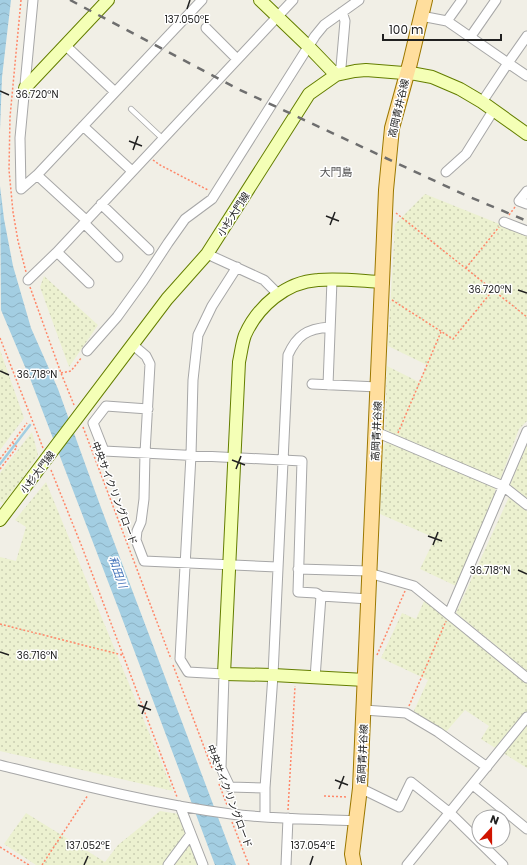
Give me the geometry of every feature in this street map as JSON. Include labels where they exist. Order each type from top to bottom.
[{"type":"main road","name":"高岡青井谷線","points":[[354,865],[352,854],[355,821],[360,793],[386,208],[392,128],[425,0]]},
{"type":"street","points":[[34,0],[20,138],[21,189],[37,175],[114,91],[202,0]]},
{"type":"street","points":[[25,88],[108,0]]},
{"type":"street","points":[[260,0],[336,75],[342,67],[345,21],[342,12]]},
{"type":"street","points":[[28,280],[57,252],[293,0]]},
{"type":"street","points":[[87,351],[117,317],[186,219],[207,204],[216,194],[315,36],[324,25],[359,0]]},
{"type":"street","points":[[447,21],[462,0]]},
{"type":"street","points":[[471,36],[496,0]]},
{"type":"street","points":[[421,16],[447,21],[471,36],[527,76]]},
{"type":"street","points":[[206,28],[237,59]]},
{"type":"street","points":[[482,102],[527,36]]},
{"type":"street","points":[[65,45],[114,91]]},
{"type":"street","name":"小杉大門線","points":[[0,520],[168,299],[207,254],[309,94],[336,75],[366,70],[416,74],[432,77],[460,89],[482,102],[527,134]]},
{"type":"street","points":[[446,172],[466,154],[493,111]]},
{"type":"street","points":[[83,126],[132,171]]},
{"type":"street","points":[[37,175],[118,257]]},
{"type":"street","points":[[524,203],[519,201],[527,191]]},
{"type":"street","points":[[101,204],[149,250]]},
{"type":"street","points":[[504,222],[527,231]]},
{"type":"street","points":[[57,252],[89,283]]},
{"type":"street","points":[[207,254],[264,280],[278,294]]},
{"type":"street","points":[[237,267],[212,306],[198,335],[193,380],[180,659],[188,672],[365,680]]},
{"type":"street","points":[[265,788],[230,787],[221,768],[228,565],[239,362],[245,336],[258,313],[278,294],[302,283],[317,280],[332,280],[383,289]]},
{"type":"street","points":[[328,385],[329,327],[332,280]]},
{"type":"street","points":[[265,816],[265,788],[273,675],[288,355],[293,344],[304,333],[329,327]]},
{"type":"street","points":[[133,345],[146,356],[150,364],[144,499],[141,522],[137,531],[136,540],[144,561],[277,567]]},
{"type":"street","points":[[312,384],[378,386]]},
{"type":"street","points":[[148,409],[106,406],[93,423],[104,451],[302,461],[298,592],[316,593],[321,596],[369,599]]},
{"type":"street","points":[[449,614],[527,431]]},
{"type":"street","points":[[376,432],[503,486],[527,505]]},
{"type":"street","points":[[298,569],[369,572],[414,586],[527,678]]},
{"type":"street","points":[[315,678],[321,596]]},
{"type":"street","points":[[364,710],[406,713],[438,732],[487,767]]},
{"type":"street","points":[[407,865],[527,717]]},
{"type":"street","points":[[0,765],[92,788],[180,806],[226,813],[355,821]]},
{"type":"street","points":[[360,793],[399,807],[411,782],[450,813],[503,865]]},
{"type":"street","points":[[472,785],[527,829]]},
{"type":"street","points":[[180,806],[203,865]]},
{"type":"street","points":[[286,865],[288,818]]},
{"type":"street","points":[[168,865],[191,834]]},
{"type":"lane","points":[[131,109],[163,139]]},
{"type":"path","name":"中央サイクリングロード","points":[[21,0],[10,117],[9,170],[13,212],[18,241],[28,280],[61,373],[79,416],[214,772]]},
{"type":"path","points":[[147,156],[160,165],[216,194]]},
{"type":"path","points":[[466,268],[504,222],[524,203]]},
{"type":"path","points":[[386,208],[393,210],[527,316]]},
{"type":"path","points":[[383,289],[393,300],[453,340],[493,290]]},
{"type":"path","points":[[395,440],[441,332]]},
{"type":"path","points":[[0,338],[48,457],[180,806]]},
{"type":"path","points":[[61,373],[71,371],[87,351]]},
{"type":"path","points":[[0,459],[28,423]]},
{"type":"path","points":[[0,468],[17,447],[13,443]]},
{"type":"path","points":[[377,655],[408,584]]},
{"type":"path","points":[[406,713],[449,614]]},
{"type":"path","points":[[0,624],[122,655]]},
{"type":"path","points":[[288,818],[295,676]]},
{"type":"path","name":"中央サイクリングロード","points":[[217,779],[226,813],[234,828],[249,865]]},
{"type":"path","points":[[42,865],[92,788]]},
{"type":"path","points":[[324,796],[360,793]]},
{"type":"path","points":[[0,846],[29,865]]},
{"type":"green space","points":[[425,194],[527,235],[527,421],[519,429],[500,480],[385,430],[387,366],[419,382],[427,365],[388,346],[395,224]]},
{"type":"green space","points":[[44,276],[98,325],[69,367],[40,287]]},
{"type":"green space","points":[[0,350],[24,418],[0,450]]},
{"type":"green space","points":[[32,432],[38,455],[5,505],[0,501],[0,473]]},
{"type":"green space","points":[[388,441],[496,487],[456,586],[420,569],[435,538],[380,514],[383,446]]},
{"type":"green space","points":[[527,445],[527,498],[510,485]]},
{"type":"green space","points":[[46,482],[173,791],[0,751],[0,557],[16,561],[26,527],[15,520]]},
{"type":"green space","points":[[509,497],[527,511],[527,671],[456,613]]},
{"type":"green space","points":[[425,599],[527,681],[527,768],[481,739],[489,726],[465,710],[445,733],[413,713],[428,680],[381,658],[402,613],[416,619]]},
{"type":"green space","points":[[160,811],[179,814],[198,865],[36,865],[4,844],[26,813],[105,862],[118,845]]},
{"type":"water","points":[[0,0],[11,0],[2,77],[0,130]]},
{"type":"water","name":"和田川","points":[[0,186],[4,219],[13,266],[31,328],[58,389],[100,505],[236,865],[215,865],[31,381],[1,310]]},
{"type":"waterway","points":[[0,464],[30,425]]},
{"type":"railway","points":[[70,0],[238,89],[465,195],[527,221]]},
{"type":"district","name":"大門島","points":[[336,172]]}]
